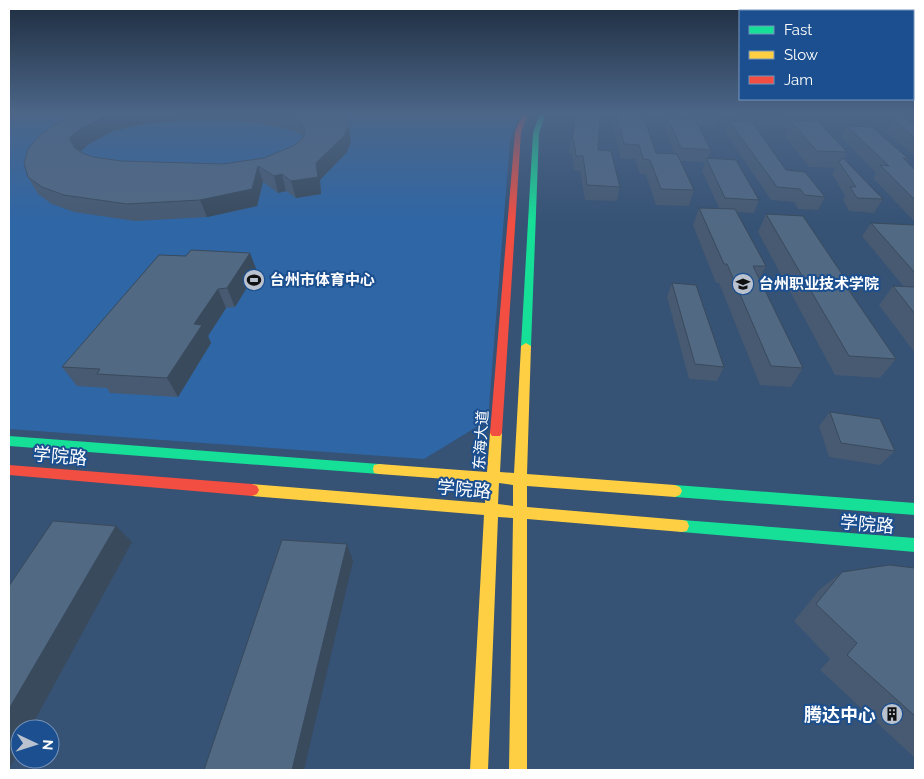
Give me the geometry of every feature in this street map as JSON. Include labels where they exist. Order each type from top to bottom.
[{"type":"main road","name":"东海大道","points":[[479,770],[491,509],[517,149]]},
{"type":"main road","points":[[518,770],[519,513],[535,149]]},
{"type":"main road","name":"学院路","points":[[9,441],[915,509]]},
{"type":"main road","name":"学院路","points":[[9,470],[915,545]]},
{"type":"shaded area","name":"台州市体育中心","points":[[9,149],[509,149],[488,420],[424,459],[9,429]]},
{"type":"building","points":[[28,149],[77,149],[93,157],[122,161],[223,164],[264,158],[285,149],[330,149],[316,163],[318,177],[291,181],[282,174],[274,176],[258,166],[252,189],[200,200],[127,204],[64,195],[42,187],[28,177],[24,163]]},
{"type":"building","points":[[575,149],[611,151],[620,187],[587,185],[583,156],[576,156]]},
{"type":"building","points":[[640,149],[655,149],[656,153],[677,154],[694,190],[661,189],[650,160],[643,159]]},
{"type":"building","points":[[750,149],[771,149],[786,170],[805,172],[825,197],[805,195],[800,189],[777,187]]},
{"type":"building","points":[[816,149],[845,149],[847,152],[817,151]]},
{"type":"building","points":[[872,149],[898,149],[909,159],[903,158],[915,170],[915,200],[880,165],[889,166]]},
{"type":"building","points":[[706,158],[736,160],[759,200],[725,198]]},
{"type":"building","points":[[843,158],[883,199],[857,198],[850,187],[856,187],[839,162]]},
{"type":"building","points":[[699,208],[735,209],[766,266],[753,266],[803,368],[771,366],[727,264],[724,264]]},
{"type":"building","points":[[766,214],[803,216],[844,277],[839,276],[896,359],[849,356]]},
{"type":"building","points":[[871,223],[915,225],[915,273]]},
{"type":"building","points":[[191,250],[250,253],[227,288],[218,289],[194,324],[202,325],[167,378],[97,374],[100,369],[62,367],[159,255],[186,256]]},
{"type":"building","points":[[672,283],[696,285],[724,367],[695,364]]},
{"type":"building","points":[[893,286],[915,287],[915,314]]},
{"type":"building","points":[[830,412],[880,419],[895,451],[841,443]]},
{"type":"building","points":[[53,521],[116,526],[9,709],[9,586]]},
{"type":"building","points":[[282,540],[347,544],[292,770],[204,770]]},
{"type":"building","points":[[889,565],[915,568],[915,716],[847,655],[857,643],[816,604],[842,572]]},
{"type":"traffic: fast","points":[[526,346],[535,149]]},
{"type":"traffic: fast","points":[[9,441],[379,469]]},
{"type":"traffic: fast","points":[[675,491],[915,509]]},
{"type":"traffic: fast","points":[[682,526],[915,545]]},
{"type":"traffic: slow","points":[[518,770],[520,479],[526,346]]},
{"type":"traffic: slow","points":[[479,770],[496,433]]},
{"type":"traffic: slow","points":[[379,469],[675,491]]},
{"type":"traffic: slow","points":[[252,490],[682,526]]},
{"type":"traffic: jam","points":[[496,433],[517,149]]},
{"type":"traffic: jam","points":[[9,470],[252,490]]},
{"type":"place","name":"台州市体育中心","points":[[254,280]]},
{"type":"place","name":"台州职业技术学院","points":[[743,284]]},
{"type":"place","name":"腾达中心","points":[[892,714]]}]
